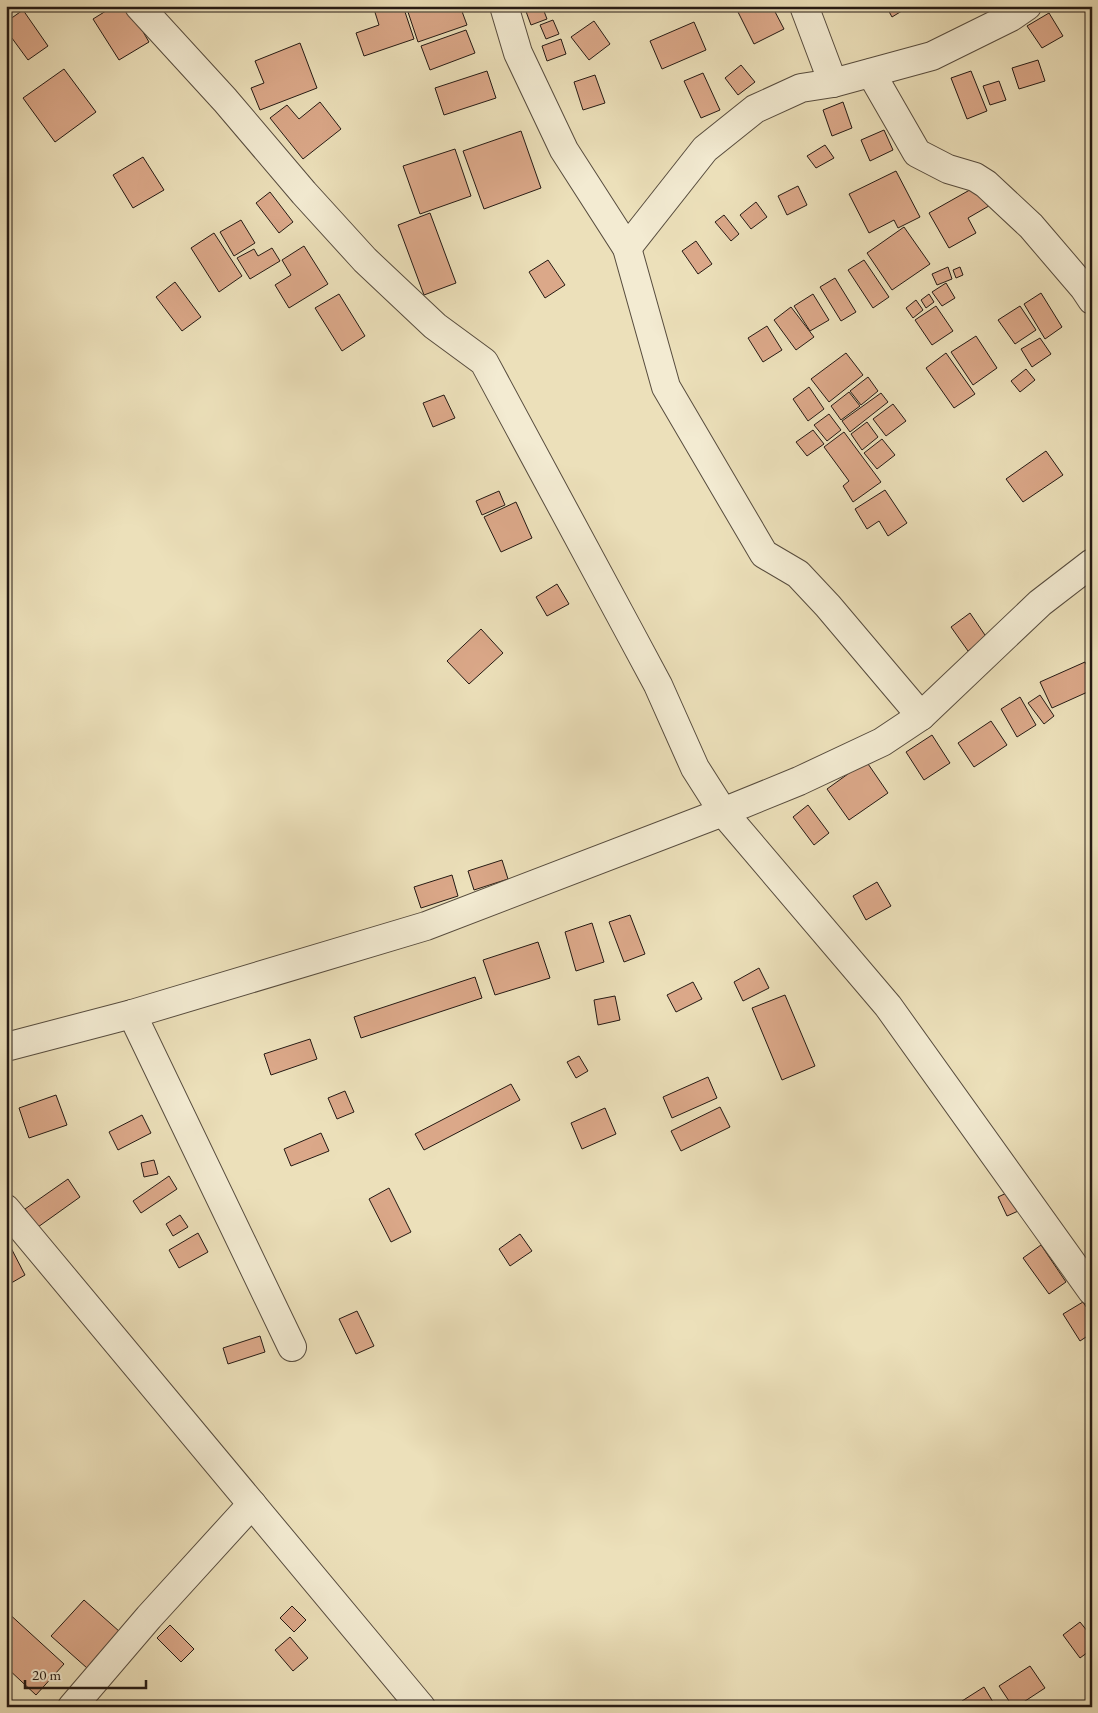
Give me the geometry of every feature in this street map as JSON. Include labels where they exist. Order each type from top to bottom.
[{"type":"street","points":[[139,6],[225,100],[304,193],[365,260],[435,326],[484,362],[634,638],[658,685],[695,768],[723,812],[888,1006],[1092,1291]]},
{"type":"street","points":[[504,6],[518,53],[564,150],[627,248],[666,387],[764,554],[798,574],[828,606],[921,716]]},
{"type":"street","points":[[804,6],[833,83]]},
{"type":"street","points":[[627,248],[705,149],[755,109],[801,88],[833,83],[932,56],[1010,17],[1027,6]]},
{"type":"street","points":[[871,73],[916,153],[948,169],[975,177],[986,184],[1031,226],[1092,300]]},
{"type":"street","points":[[6,1047],[132,1014],[426,926],[799,781],[882,742],[921,716],[1040,603],[1092,563]]},
{"type":"street","points":[[132,1014],[292,1347]]},
{"type":"street","points":[[6,1209],[421,1707]]},
{"type":"street","points":[[72,1707],[149,1617],[252,1504]]},
{"type":"building","points":[[114,6],[128,6],[149,42],[119,60],[93,19]]},
{"type":"building","points":[[373,6],[403,6],[414,39],[364,56],[356,33],[379,25]]},
{"type":"building","points":[[406,6],[460,6],[467,25],[418,42]]},
{"type":"building","points":[[524,6],[542,6],[547,19],[531,25]]},
{"type":"building","points":[[735,6],[772,6],[784,29],[754,44]]},
{"type":"building","points":[[886,6],[910,6],[892,17]]},
{"type":"building","points":[[23,10],[48,46],[28,60],[6,30],[6,22]]},
{"type":"building","points":[[1049,13],[1063,36],[1042,48],[1027,26]]},
{"type":"building","points":[[553,20],[559,34],[546,39],[540,25]]},
{"type":"building","points":[[594,21],[610,44],[589,60],[571,37]]},
{"type":"building","points":[[694,22],[706,50],[662,69],[650,41]]},
{"type":"building","points":[[466,30],[475,53],[430,70],[421,46]]},
{"type":"building","points":[[561,39],[566,54],[547,61],[542,46]]},
{"type":"building","points":[[300,43],[317,88],[260,110],[251,88],[264,83],[255,61]]},
{"type":"building","points":[[1038,60],[1045,81],[1019,89],[1012,68]]},
{"type":"building","points":[[741,65],[755,82],[738,95],[725,78]]},
{"type":"building","points":[[64,69],[96,112],[55,142],[23,98]]},
{"type":"building","points":[[487,71],[496,98],[444,115],[435,88]]},
{"type":"building","points":[[971,71],[987,111],[967,119],[951,78]]},
{"type":"building","points":[[703,73],[720,110],[701,118],[684,81]]},
{"type":"building","points":[[595,75],[605,103],[583,110],[574,82]]},
{"type":"building","points":[[999,81],[1006,100],[990,105],[983,86]]},
{"type":"building","points":[[320,102],[341,129],[303,159],[270,118],[287,105],[299,119]]},
{"type":"building","points":[[843,102],[852,128],[832,136],[823,110]]},
{"type":"building","points":[[884,130],[893,150],[870,161],[861,140]]},
{"type":"building","points":[[521,131],[541,188],[484,209],[463,151]]},
{"type":"building","points":[[825,145],[834,158],[816,168],[807,156]]},
{"type":"building","points":[[455,149],[471,196],[420,214],[403,166]]},
{"type":"building","points":[[143,157],[164,190],[133,208],[113,175]]},
{"type":"building","points":[[896,171],[920,217],[898,228],[894,220],[869,233],[849,194]]},
{"type":"building","points":[[798,186],[807,205],[787,215],[778,196]]},
{"type":"building","points":[[975,187],[994,203],[968,218],[976,233],[949,248],[929,213]]},
{"type":"building","points":[[270,192],[293,222],[279,233],[256,203]]},
{"type":"building","points":[[756,202],[767,217],[751,229],[740,215]]},
{"type":"building","points":[[430,213],[456,283],[424,295],[398,225]]},
{"type":"building","points":[[724,215],[739,234],[731,241],[715,222]]},
{"type":"building","points":[[241,220],[255,243],[234,256],[220,232]]},
{"type":"building","points":[[904,227],[930,264],[892,290],[867,253]]},
{"type":"building","points":[[214,233],[242,276],[219,292],[191,248]]},
{"type":"building","points":[[696,241],[712,264],[698,274],[682,251]]},
{"type":"building","points":[[304,246],[328,284],[289,308],[275,285],[291,275],[282,260]]},
{"type":"building","points":[[272,248],[280,261],[250,279],[237,258],[254,249],[258,256]]},
{"type":"building","points":[[548,260],[565,285],[545,298],[529,272]]},
{"type":"building","points":[[864,260],[889,297],[873,308],[848,270]]},
{"type":"building","points":[[948,267],[952,279],[937,285],[932,274]]},
{"type":"building","points":[[960,267],[963,275],[956,278],[953,270]]},
{"type":"building","points":[[835,278],[856,312],[841,321],[820,287]]},
{"type":"building","points":[[175,282],[201,317],[182,331],[156,297]]},
{"type":"building","points":[[946,283],[955,298],[942,306],[932,292]]},
{"type":"building","points":[[1041,293],[1062,327],[1045,339],[1024,304]]},
{"type":"building","points":[[339,294],[365,336],[342,351],[315,308]]},
{"type":"building","points":[[813,294],[829,320],[810,331],[794,306]]},
{"type":"building","points":[[929,294],[934,302],[926,308],[921,300]]},
{"type":"building","points":[[916,300],[923,310],[913,318],[906,308]]},
{"type":"building","points":[[936,306],[953,331],[932,345],[915,320]]},
{"type":"building","points":[[1020,306],[1036,330],[1015,344],[998,320]]},
{"type":"building","points":[[791,307],[814,337],[796,350],[774,320]]},
{"type":"building","points":[[767,326],[782,350],[763,362],[748,338]]},
{"type":"building","points":[[976,336],[997,368],[973,385],[951,352]]},
{"type":"building","points":[[1040,338],[1051,354],[1032,367],[1021,349]]},
{"type":"building","points":[[846,353],[863,375],[829,402],[811,379]]},
{"type":"building","points":[[946,353],[975,394],[954,408],[926,368]]},
{"type":"building","points":[[1026,369],[1035,380],[1020,392],[1011,381]]},
{"type":"building","points":[[868,377],[878,391],[861,405],[850,391]]},
{"type":"building","points":[[809,387],[824,409],[808,421],[793,399]]},
{"type":"building","points":[[849,392],[860,406],[841,420],[831,406]]},
{"type":"building","points":[[881,393],[888,402],[850,432],[842,421]]},
{"type":"building","points":[[444,395],[455,418],[433,427],[423,403]]},
{"type":"building","points":[[893,404],[906,421],[886,436],[873,419]]},
{"type":"building","points":[[829,414],[841,430],[827,441],[814,425]]},
{"type":"building","points":[[867,422],[878,437],[862,450],[851,434]]},
{"type":"building","points":[[813,430],[824,444],[807,456],[796,442]]},
{"type":"building","points":[[844,432],[881,482],[853,502],[843,486],[849,481],[824,447]]},
{"type":"building","points":[[882,439],[895,455],[877,469],[864,453]]},
{"type":"building","points":[[1046,451],[1063,475],[1023,502],[1006,479]]},
{"type":"building","points":[[885,490],[907,523],[888,536],[879,521],[867,529],[855,509]]},
{"type":"building","points":[[499,491],[505,505],[482,515],[476,501]]},
{"type":"building","points":[[516,502],[532,538],[501,552],[484,517]]},
{"type":"building","points":[[557,584],[569,604],[547,616],[536,597]]},
{"type":"building","points":[[970,613],[987,638],[968,651],[951,627]]},
{"type":"building","points":[[481,629],[503,653],[469,684],[447,661]]},
{"type":"building","points":[[1085,662],[1092,676],[1092,690],[1052,708],[1040,682]]},
{"type":"building","points":[[1040,695],[1054,716],[1044,724],[1028,703]]},
{"type":"building","points":[[1020,697],[1036,725],[1017,737],[1001,709]]},
{"type":"building","points":[[991,721],[1007,745],[974,767],[958,743]]},
{"type":"building","points":[[932,735],[950,763],[924,780],[906,752]]},
{"type":"building","points":[[866,761],[888,793],[849,820],[827,789]]},
{"type":"building","points":[[808,805],[829,833],[814,845],[793,817]]},
{"type":"building","points":[[502,860],[508,879],[474,890],[468,871]]},
{"type":"building","points":[[452,875],[458,896],[421,908],[414,887]]},
{"type":"building","points":[[877,882],[891,906],[866,920],[853,896]]},
{"type":"building","points":[[630,915],[645,954],[624,962],[609,922]]},
{"type":"building","points":[[592,923],[604,962],[576,971],[565,932]]},
{"type":"building","points":[[538,942],[550,978],[495,995],[483,960]]},
{"type":"building","points":[[759,968],[769,988],[743,1001],[734,982]]},
{"type":"building","points":[[475,977],[482,998],[361,1038],[354,1017]]},
{"type":"building","points":[[693,982],[702,999],[676,1012],[667,995]]},
{"type":"building","points":[[785,995],[815,1066],[782,1080],[752,1008]]},
{"type":"building","points":[[615,996],[620,1020],[598,1025],[594,1000]]},
{"type":"building","points":[[310,1039],[317,1059],[271,1075],[264,1054]]},
{"type":"building","points":[[579,1056],[588,1071],[576,1078],[567,1062]]},
{"type":"building","points":[[708,1077],[717,1098],[672,1118],[663,1097]]},
{"type":"building","points":[[511,1084],[520,1100],[424,1150],[415,1134]]},
{"type":"building","points":[[345,1091],[354,1112],[337,1119],[328,1098]]},
{"type":"building","points":[[56,1095],[67,1125],[29,1138],[19,1108]]},
{"type":"building","points":[[720,1107],[730,1127],[681,1151],[671,1131]]},
{"type":"building","points":[[605,1108],[616,1134],[582,1149],[571,1123]]},
{"type":"building","points":[[142,1115],[151,1133],[118,1150],[109,1132]]},
{"type":"building","points":[[321,1133],[329,1151],[291,1166],[284,1149]]},
{"type":"building","points":[[154,1160],[158,1174],[144,1177],[141,1163]]},
{"type":"building","points":[[169,1176],[177,1189],[141,1213],[133,1201]]},
{"type":"building","points":[[68,1179],[80,1197],[38,1227],[25,1209]]},
{"type":"building","points":[[389,1188],[411,1232],[391,1242],[369,1199]]},
{"type":"building","points":[[1015,1189],[1025,1208],[1007,1216],[998,1197]]},
{"type":"building","points":[[180,1215],[188,1227],[173,1236],[166,1224]]},
{"type":"building","points":[[198,1233],[208,1252],[179,1268],[169,1250]]},
{"type":"building","points":[[520,1234],[532,1251],[510,1266],[499,1249]]},
{"type":"building","points":[[1041,1245],[1066,1282],[1049,1294],[1023,1258]]},
{"type":"building","points":[[10,1246],[25,1275],[6,1286],[6,1248]]},
{"type":"building","points":[[1083,1302],[1092,1316],[1092,1333],[1080,1341],[1063,1314]]},
{"type":"building","points":[[357,1311],[374,1346],[356,1354],[339,1319]]},
{"type":"building","points":[[260,1336],[265,1352],[228,1364],[223,1348]]},
{"type":"building","points":[[84,1600],[120,1632],[87,1668],[51,1636]]},
{"type":"building","points":[[292,1606],[306,1620],[294,1632],[280,1618]]},
{"type":"building","points":[[6,1611],[64,1664],[36,1695],[6,1667]]},
{"type":"building","points":[[1080,1622],[1092,1637],[1092,1649],[1080,1658],[1063,1635]]},
{"type":"building","points":[[170,1625],[194,1649],[181,1662],[157,1638]]},
{"type":"building","points":[[290,1637],[308,1658],[293,1671],[275,1650]]},
{"type":"building","points":[[1030,1666],[1045,1688],[1016,1707],[1013,1707],[999,1686]]},
{"type":"building","points":[[984,1687],[996,1707],[966,1707],[962,1701]]},
{"type":"building","points":[[295,1702],[300,1707],[290,1707]]}]
